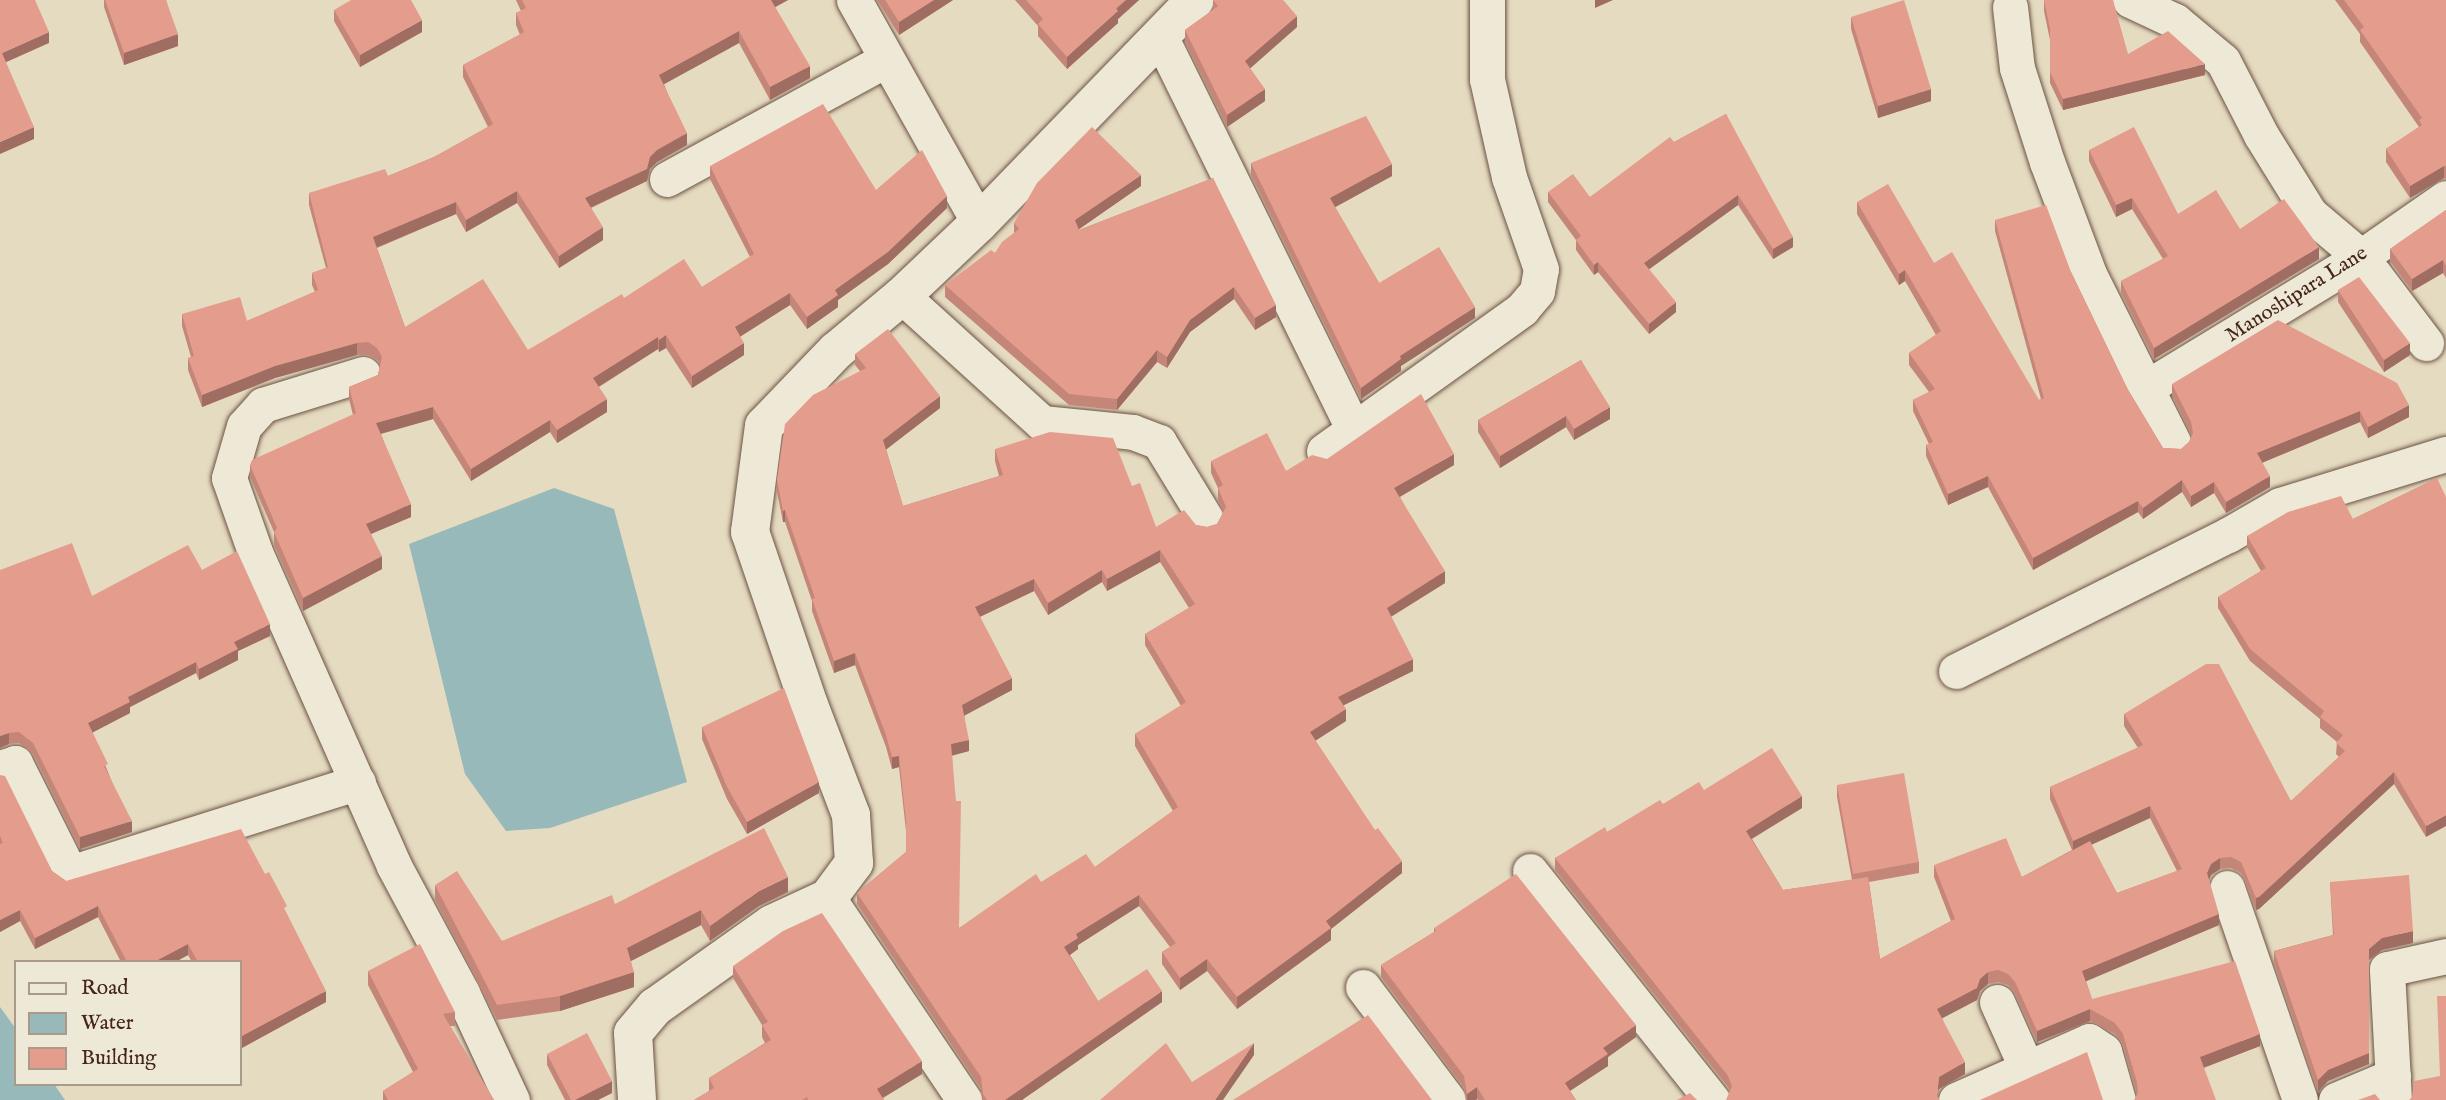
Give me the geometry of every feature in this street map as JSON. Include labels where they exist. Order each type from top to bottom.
[{"type":"street","points":[[854,0],[885,60],[979,223]]},
{"type":"street","points":[[637,1100],[633,1034],[654,1007],[772,923],[828,898],[854,863],[851,815],[809,705],[750,531],[764,426],[836,351],[902,296],[979,223],[1195,0]]},
{"type":"street","points":[[1324,451],[1522,309],[1537,291],[1541,269],[1509,177],[1487,79],[1487,0]]},
{"type":"street","points":[[2130,0],[2175,21],[2223,61],[2261,135],[2309,214],[2361,257],[2426,343]]},
{"type":"street","points":[[2016,2],[2017,68],[2047,162],[2089,274],[2172,442]]},
{"type":"street","points":[[1160,36],[1354,430]]},
{"type":"street","points":[[667,179],[885,60]]},
{"type":"street","name":"Manoshipara Lane","points":[[2144,388],[2361,257],[2446,198]]},
{"type":"street","points":[[902,296],[1042,423],[1133,432],[1159,442],[1206,519]]},
{"type":"street","points":[[363,374],[263,405],[244,426],[229,478],[255,552],[394,866],[462,993],[512,1100]]},
{"type":"street","points":[[1956,671],[2228,535],[2280,505],[2446,454]]},
{"type":"street","points":[[0,768],[15,763],[70,873],[358,782]]},
{"type":"street","points":[[1530,872],[1712,1100]]},
{"type":"street","points":[[2227,888],[2300,1100]]},
{"type":"street","points":[[828,898],[964,1100]]},
{"type":"street","points":[[2336,1100],[2393,1088],[2387,969],[2446,956]]},
{"type":"street","points":[[1363,987],[1448,1100]]},
{"type":"street","points":[[1997,1002],[2027,1069]]},
{"type":"street","points":[[1956,1100],[2089,1041],[2104,1051],[2118,1100]]},
{"type":"water","points":[[554,488],[614,509],[687,782],[550,828],[506,831],[465,774],[409,544]]},
{"type":"water","points":[[0,1007],[14,1026],[14,1086],[55,1086],[65,1100],[0,1100]]},
{"type":"building","points":[[0,0],[35,0],[49,32],[2,53],[34,127],[0,142]]},
{"type":"building","points":[[105,0],[166,0],[178,34],[124,53]]},
{"type":"building","points":[[351,0],[411,0],[422,20],[360,55],[334,10]]},
{"type":"building","points":[[522,0],[771,0],[810,66],[770,87],[739,31],[659,75],[687,133],[657,150],[650,157],[647,169],[585,198],[603,227],[559,256],[517,191],[466,220],[456,202],[373,237],[405,327],[483,279],[528,350],[622,294],[624,298],[684,259],[702,287],[754,254],[710,166],[823,104],[876,190],[922,150],[947,196],[888,252],[835,290],[838,295],[807,317],[790,293],[735,327],[744,343],[692,376],[666,335],[659,340],[658,337],[593,378],[607,399],[557,430],[550,420],[471,469],[433,407],[376,423],[411,504],[366,524],[382,556],[303,598],[274,532],[277,528],[250,465],[252,460],[356,413],[349,387],[378,375],[382,357],[377,348],[368,342],[357,343],[275,366],[202,395],[188,358],[194,356],[182,314],[240,297],[247,321],[318,290],[312,273],[328,267],[309,193],[385,169],[388,176],[434,157],[493,124],[463,65],[524,32],[516,13],[526,8]]},
{"type":"building","points":[[885,0],[934,0],[899,22]]},
{"type":"building","points":[[1026,0],[1126,0],[1116,8],[1118,11],[1067,57],[1038,24],[1043,19]]},
{"type":"building","points":[[1213,0],[1283,0],[1297,16],[1245,61],[1265,89],[1227,115],[1185,30],[1218,6]]},
{"type":"building","points":[[1904,0],[1931,89],[1878,106],[1851,17]]},
{"type":"building","points":[[2044,0],[2113,0],[2128,54],[2168,31],[2205,64],[2063,99],[2050,72],[2050,29]]},
{"type":"building","points":[[2344,0],[2446,0],[2446,166],[2410,186],[2386,149],[2422,125],[2419,120],[2422,118],[2360,30],[2364,27]]},
{"type":"building","points":[[1726,114],[1793,237],[1773,249],[1738,195],[1644,263],[1676,302],[1649,324],[1598,262],[1594,265],[1576,240],[1581,236],[1548,192],[1573,174],[1590,197],[1670,137],[1674,142]]},
{"type":"building","points":[[1366,116],[1392,164],[1330,198],[1379,283],[1439,247],[1475,307],[1400,356],[1401,359],[1361,388],[1251,163]]},
{"type":"building","points":[[1092,127],[1141,175],[1075,220],[1079,230],[1213,178],[1276,305],[1255,318],[1234,287],[1190,320],[1167,357],[1157,350],[1117,399],[1069,394],[945,285],[991,250],[995,253],[1002,242],[1019,229],[1014,223],[1037,183]]},
{"type":"building","points":[[2134,127],[2178,214],[2216,190],[2240,229],[2284,199],[2319,247],[2154,348],[2121,281],[2168,256],[2132,198],[2116,205],[2089,150]]},
{"type":"building","points":[[1888,184],[1934,263],[1952,252],[2039,400],[2044,398],[1995,220],[2046,205],[2071,272],[2127,388],[2163,448],[2181,449],[2189,442],[2193,433],[2191,422],[2172,384],[2278,320],[2397,383],[2409,405],[2368,427],[2360,411],[2257,453],[2270,476],[2226,502],[2214,482],[2191,496],[2182,480],[2143,508],[2138,501],[2033,558],[1988,476],[1948,494],[1926,445],[1933,442],[1913,400],[1935,389],[1909,353],[1941,331],[1905,270],[1899,274],[1857,202]]},
{"type":"building","points":[[2446,210],[2446,266],[2443,260],[2412,279],[2390,249]]},
{"type":"building","points":[[2359,277],[2410,343],[2384,360],[2338,290]]},
{"type":"building","points":[[888,329],[940,396],[883,440],[903,506],[1003,475],[995,449],[1050,432],[1113,438],[1132,486],[1140,483],[1156,527],[1184,510],[1196,525],[1207,527],[1217,524],[1226,507],[1218,488],[1223,485],[1211,461],[1267,433],[1286,471],[1312,455],[1327,459],[1421,394],[1454,454],[1394,488],[1445,571],[1387,608],[1413,659],[1338,697],[1346,709],[1310,732],[1375,830],[1378,828],[1402,861],[1326,921],[1331,928],[1237,997],[1207,959],[1180,978],[1162,952],[1176,943],[1139,895],[1076,934],[1078,938],[1064,947],[1098,1001],[1147,969],[1162,991],[1005,1100],[987,1100],[983,1094],[981,1077],[857,893],[906,852],[906,821],[899,756],[892,757],[855,653],[834,661],[812,599],[815,598],[785,510],[783,511],[777,480],[785,424],[813,395],[866,368],[855,354]],"holes":[[[1160,550],[1195,604],[1145,634],[1186,702],[1135,734],[1178,807],[1095,867],[1086,854],[1041,882],[1036,874],[959,928],[961,801],[956,801],[951,744],[969,740],[962,705],[1012,678],[975,607],[1034,579],[1048,603],[1102,570],[1107,579]]]},
{"type":"building","points":[[1581,360],[1610,407],[1574,429],[1566,416],[1500,456],[1478,420]]},
{"type":"building","points":[[2437,478],[2446,497],[2446,815],[2426,826],[2394,772],[2259,897],[2256,898],[2241,862],[2231,857],[2220,858],[2211,864],[2207,873],[2219,914],[2082,971],[2092,999],[2235,961],[2260,1034],[2200,1057],[2216,1100],[2134,1100],[2138,1093],[2137,1083],[2123,1034],[2115,1023],[2090,1009],[2037,1031],[2015,982],[2008,974],[1998,970],[1988,972],[1980,979],[1977,988],[1937,1009],[1965,1062],[1939,1077],[1937,1096],[1940,1100],[1726,1100],[1732,1086],[1728,1076],[1555,858],[1605,827],[1607,832],[1660,800],[1663,804],[1699,782],[1704,790],[1772,748],[1802,796],[1746,831],[1783,890],[1868,877],[1880,959],[1955,919],[1934,865],[2006,838],[2022,877],[2090,841],[2117,893],[2182,869],[2150,806],[2073,841],[2050,787],[2143,745],[2124,714],[2206,664],[2219,664],[2291,801],[2345,751],[2336,743],[2343,735],[2320,717],[2324,711],[2250,649],[2218,597],[2266,568],[2247,536],[2288,512],[2341,496],[2353,519]]},
{"type":"building","points":[[72,543],[92,596],[188,545],[202,570],[237,551],[270,624],[234,642],[238,649],[199,669],[196,662],[128,697],[130,702],[88,723],[108,764],[104,766],[132,821],[80,837],[33,743],[19,732],[0,736],[0,570]]},
{"type":"building","points":[[784,688],[819,782],[747,822],[727,787],[702,727]]},
{"type":"building","points":[[1904,773],[1919,862],[1853,874],[1837,785]]},
{"type":"building","points":[[0,775],[5,776],[52,871],[66,881],[241,829],[265,874],[269,872],[287,906],[284,908],[326,991],[242,1036],[242,960],[197,960],[188,944],[158,960],[126,960],[98,906],[35,938],[20,910],[0,920],[0,844],[3,843],[0,836]]},
{"type":"building","points":[[764,828],[788,877],[759,891],[710,926],[701,910],[627,948],[634,972],[560,996],[497,1005],[435,885],[457,871],[502,941],[612,895],[615,904]]},
{"type":"building","points":[[1516,874],[1636,1025],[1603,1048],[1608,1054],[1565,1083],[1576,1100],[1485,1100],[1477,1087],[1467,1094],[1464,1076],[1381,965],[1436,931],[1434,928]]},
{"type":"building","points":[[2409,875],[2413,931],[2382,938],[2369,949],[2369,1053],[2328,1070],[2318,1080],[2274,951],[2334,935],[2330,882]]},
{"type":"building","points":[[822,913],[922,1061],[877,1089],[884,1100],[808,1100],[807,1097],[802,1100],[694,1100],[714,1088],[709,1078],[771,1040],[762,1025],[768,1022],[733,966],[783,931]]},
{"type":"building","points":[[420,944],[455,1012],[443,1014],[494,1100],[388,1100],[383,1091],[418,1069],[368,971]]},
{"type":"building","points":[[2437,996],[2446,996],[2446,1100],[2409,1100],[2412,1097],[2414,1081],[2440,1076]]},
{"type":"building","points":[[1368,1015],[1432,1100],[1233,1100]]},
{"type":"building","points":[[587,1033],[612,1081],[571,1100],[547,1054]]},
{"type":"building","points":[[1166,1043],[1192,1082],[1254,1043],[1215,1100],[1100,1100]]},
{"type":"building","points":[[2087,1052],[2103,1100],[1980,1100]]},
{"type":"building","points":[[1690,1093],[1697,1100],[1677,1100]]},
{"type":"building","points":[[2375,1094],[2380,1100],[2358,1100]]}]
